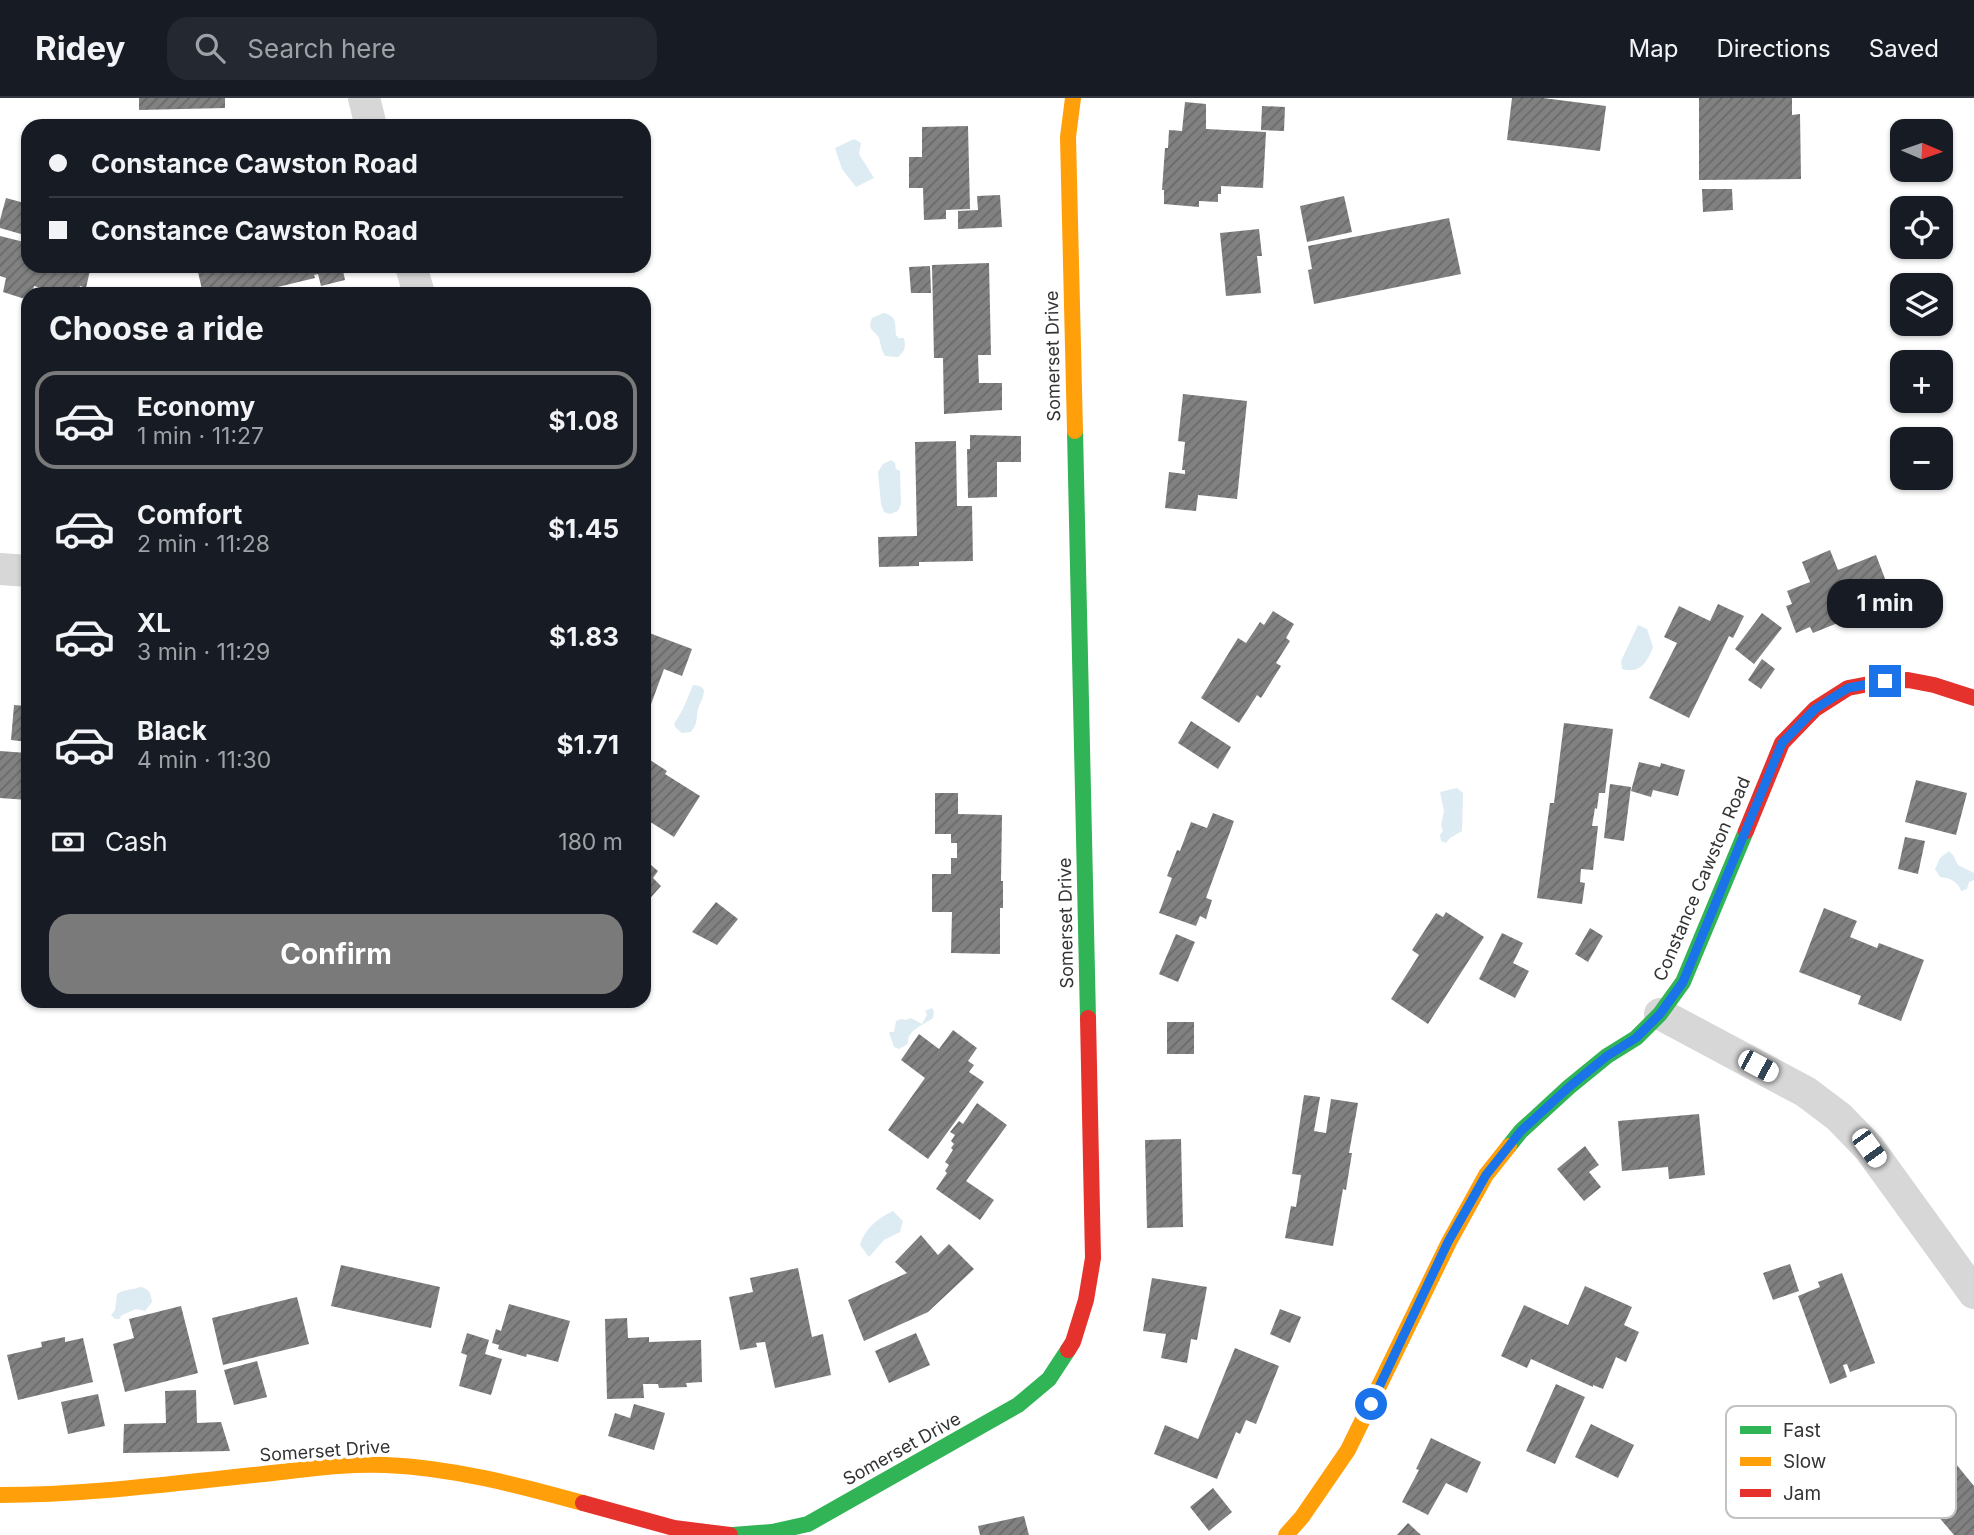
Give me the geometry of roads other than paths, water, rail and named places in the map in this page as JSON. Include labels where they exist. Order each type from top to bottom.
[{"type":"street","points":[[363,98],[370,119]]},
{"type":"street","name":"Somerset Drive","points":[[0,1495],[102,1491],[321,1468],[383,1465],[439,1469],[502,1481],[674,1528],[731,1535],[772,1532],[808,1524],[1018,1405],[1049,1379],[1073,1342],[1086,1300],[1093,1258],[1068,151],[1073,98]]},
{"type":"street","points":[[0,569],[21,570]]},
{"type":"street","name":"Constance Cawston Road","points":[[1286,1535],[1302,1517],[1348,1450],[1448,1242],[1486,1175],[1521,1131],[1569,1087],[1607,1056],[1636,1038],[1660,1014],[1683,982],[1782,743],[1815,709],[1848,688],[1908,680],[1974,698]]},
{"type":"street","points":[[1660,1014],[1806,1092],[1839,1116],[1869,1148],[1974,1293]]}]
